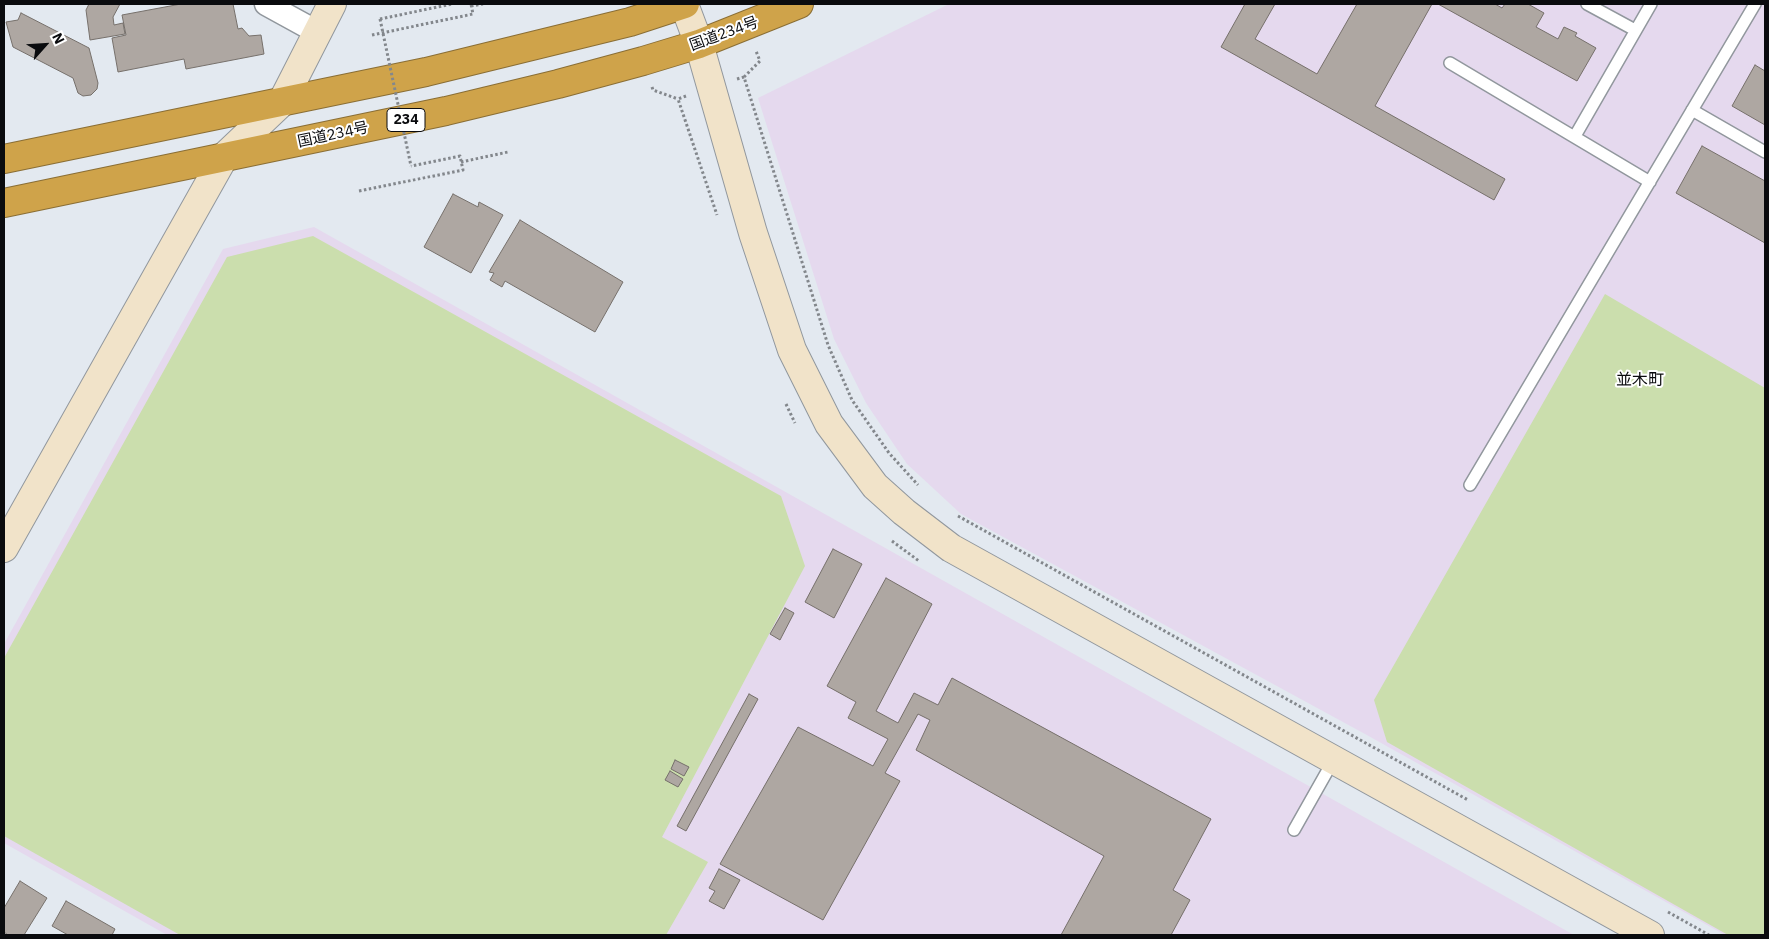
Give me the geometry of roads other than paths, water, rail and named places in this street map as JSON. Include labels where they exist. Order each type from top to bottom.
[{"type":"highway","points":[[4,159],[282,102],[527,48],[630,22],[684,4]]},
{"type":"highway","name":"国道234号","points":[[4,203],[446,111],[643,62],[699,44],[799,4]]},
{"type":"street","points":[[266,4],[318,32]]},
{"type":"street","points":[[4,548],[224,157],[282,102],[332,4]]},
{"type":"street","points":[[684,4],[699,44],[753,233],[792,350],[829,424],[875,486],[904,512],[951,548],[1650,935]]},
{"type":"lane","points":[[1587,4],[1635,30]]},
{"type":"lane","points":[[1575,136],[1651,4]]},
{"type":"lane","points":[[1470,485],[1755,4]]},
{"type":"lane","points":[[1450,63],[1650,182]]},
{"type":"lane","points":[[1692,110],[1765,152]]},
{"type":"lane","points":[[1294,830],[1333,761]]},
{"type":"district","name":"並木町","points":[[1640,380]]}]
